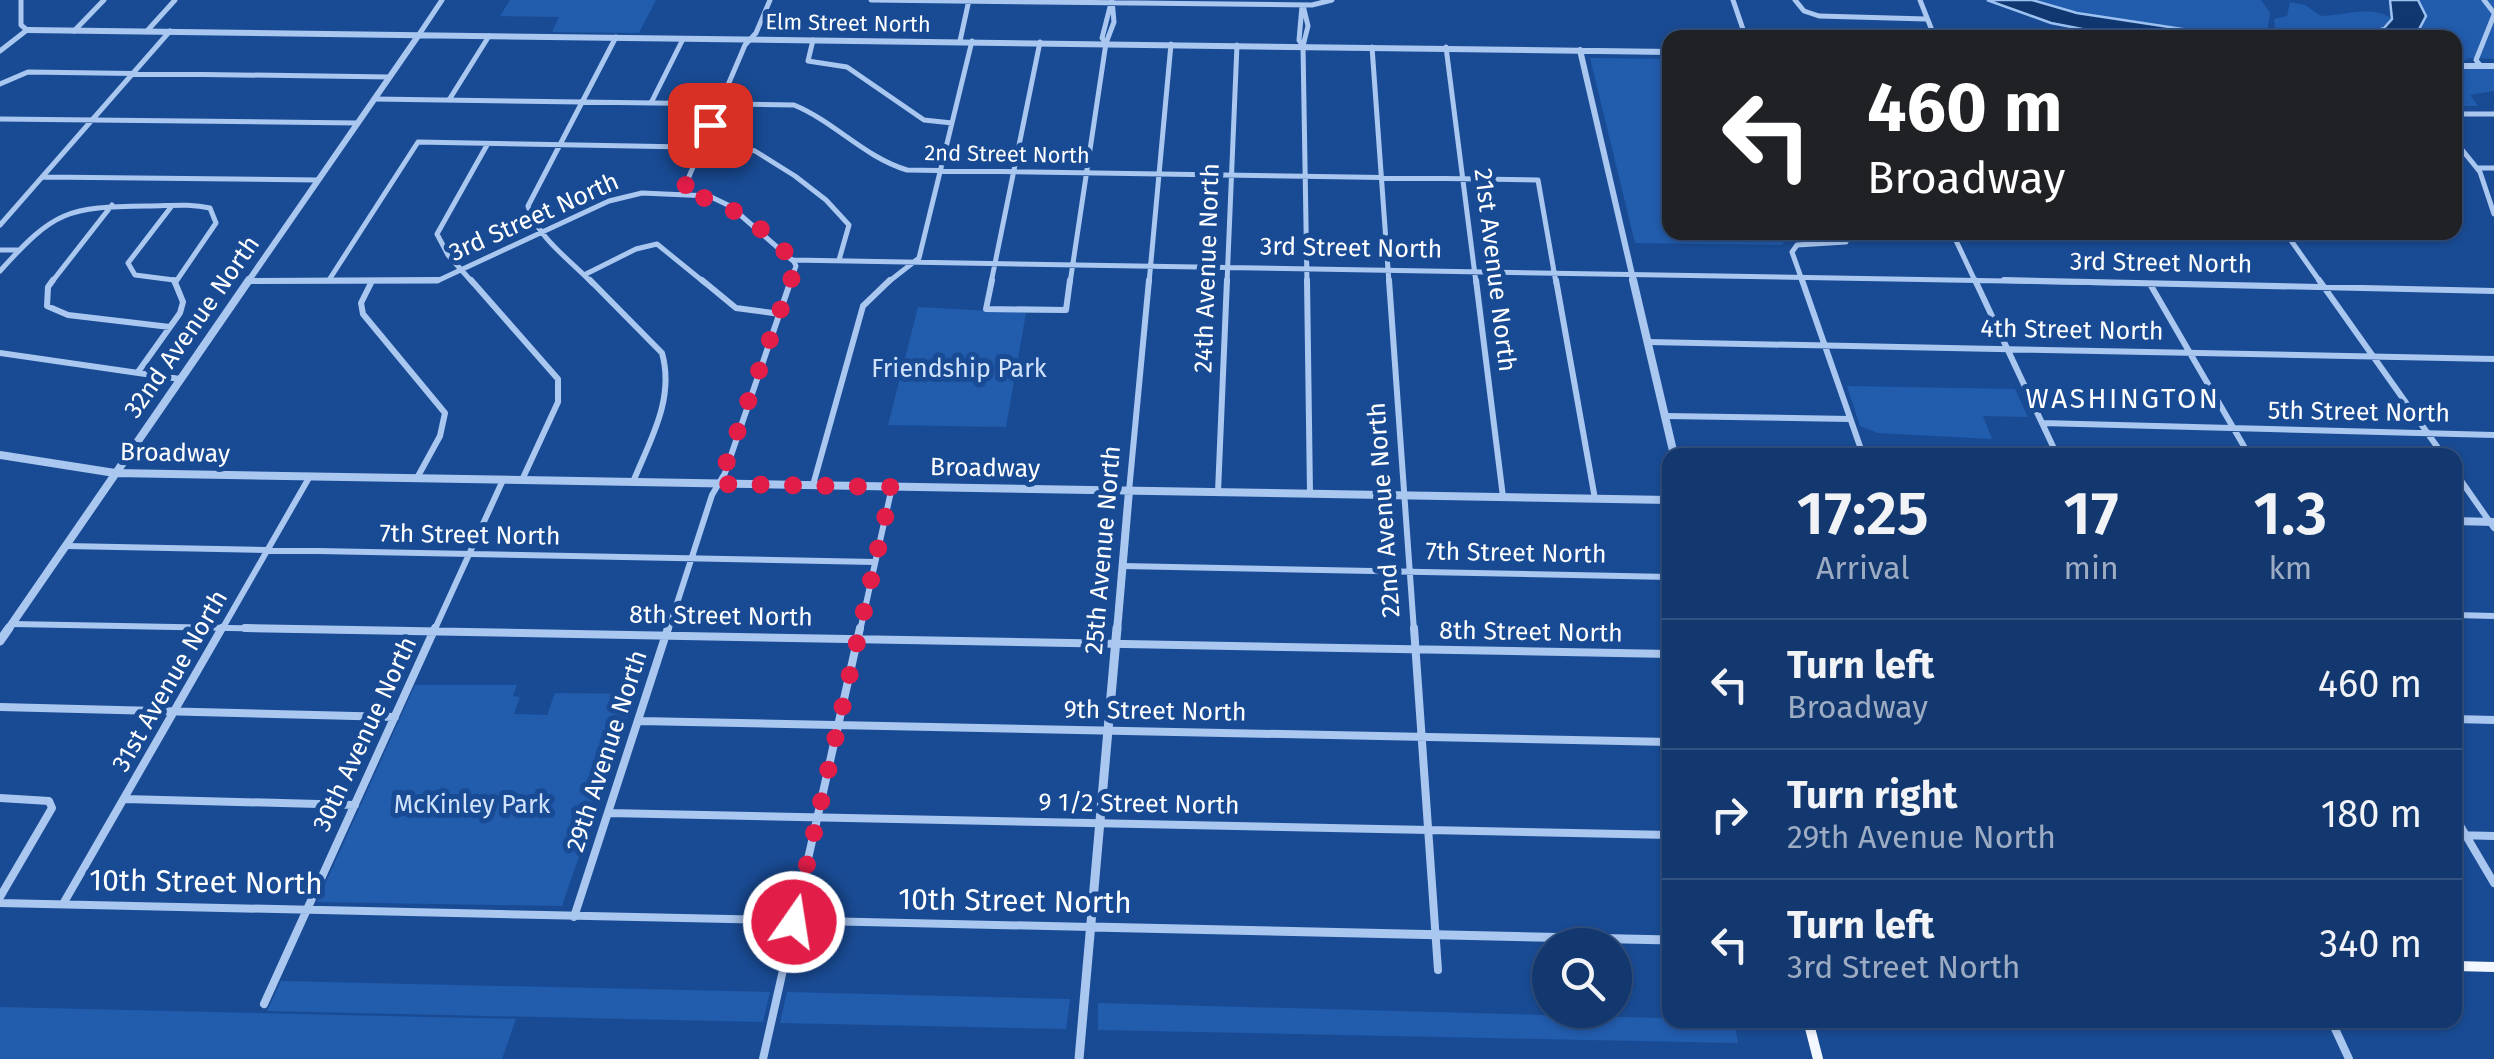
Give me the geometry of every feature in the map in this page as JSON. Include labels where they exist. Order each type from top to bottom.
[{"type":"main road","points":[[2462,966],[2494,967]]},
{"type":"main road","points":[[1810,1028],[1818,1059]]},
{"type":"street","points":[[0,50],[26,30],[21,24],[21,0]]},
{"type":"street","points":[[74,31],[104,0]]},
{"type":"street","points":[[147,31],[175,0]]},
{"type":"street","points":[[418,36],[442,0]]},
{"type":"street","points":[[682,194],[770,0]]},
{"type":"street","points":[[872,0],[1303,5],[1332,0]]},
{"type":"street","points":[[1732,0],[1743,30]]},
{"type":"street","points":[[1795,0],[1804,11],[1819,16],[1926,19]]},
{"type":"street","points":[[1920,0],[1931,30]]},
{"type":"street","points":[[2480,65],[2477,55],[2494,14],[2484,0]]},
{"type":"street","points":[[960,41],[969,1]]},
{"type":"street","points":[[1040,42],[986,308],[1066,310],[1106,43],[1111,38],[1116,8],[1112,1]]},
{"type":"street","points":[[1303,5],[1299,10],[1299,40],[1304,46],[1310,494]]},
{"type":"street","name":"Elm Street North","points":[[26,30],[1662,52]]},
{"type":"street","points":[[0,225],[170,32]]},
{"type":"street","name":"32nd Avenue North","points":[[0,640],[418,36]]},
{"type":"street","points":[[448,100],[489,36]]},
{"type":"street","points":[[616,38],[528,206],[531,218],[542,232],[662,353],[667,364],[667,386],[633,482]]},
{"type":"street","points":[[651,103],[682,39]]},
{"type":"street","points":[[813,40],[808,62],[847,67],[924,120],[952,123]]},
{"type":"street","points":[[813,485],[863,306],[869,297],[917,261],[972,42]]},
{"type":"street","name":"25th Avenue North","points":[[1080,1059],[1171,44]]},
{"type":"street","name":"24th Avenue North","points":[[1218,492],[1237,45]]},
{"type":"street","name":"22nd Avenue North","points":[[1372,46],[1438,970]]},
{"type":"street","name":"21st Avenue North","points":[[1446,48],[1503,497]]},
{"type":"street","points":[[1580,50],[1673,448]]},
{"type":"street","points":[[2462,66],[2494,66]]},
{"type":"street","points":[[0,84],[19,73],[38,72],[390,77]]},
{"type":"street","name":"2nd Street North","points":[[374,99],[794,105],[815,114],[882,163],[907,170],[1538,180],[1554,272]]},
{"type":"street","points":[[2462,114],[2494,114]]},
{"type":"street","points":[[0,119],[356,124]]},
{"type":"street","points":[[328,282],[418,142],[756,151],[826,200],[849,225],[838,260]]},
{"type":"street","points":[[488,144],[436,234],[462,271],[558,380],[558,402],[522,480]]},
{"type":"street","points":[[2462,149],[2478,168],[2494,214]]},
{"type":"street","points":[[2478,168],[2494,168]]},
{"type":"street","points":[[43,177],[318,180]]},
{"type":"street","name":"3rd Street North","points":[[248,281],[437,281],[623,196],[682,194],[709,196],[730,206],[792,260],[1633,272],[2494,291]]},
{"type":"street","points":[[112,205],[48,287],[46,306],[68,315],[171,327]]},
{"type":"street","points":[[0,271],[40,224],[78,206],[210,208],[216,222],[174,280]]},
{"type":"street","points":[[171,206],[128,263],[134,275],[174,280]]},
{"type":"street","points":[[1848,240],[1794,248],[1860,448]]},
{"type":"street","points":[[1956,240],[2054,448]]},
{"type":"street","points":[[2291,240],[2438,448]]},
{"type":"street","points":[[586,274],[636,249],[657,244],[736,308],[780,314]]},
{"type":"street","points":[[0,250],[18,250]]},
{"type":"street","name":"29th Avenue North","points":[[574,917],[691,559],[796,266],[792,260]]},
{"type":"street","points":[[1554,272],[1595,498]]},
{"type":"street","points":[[138,372],[171,327],[183,302],[174,280]]},
{"type":"street","points":[[372,282],[361,303],[363,314],[445,413],[440,436],[417,478]]},
{"type":"street","points":[[2150,283],[2246,448]]},
{"type":"street","name":"4th Street North","points":[[1649,342],[2494,360]]},
{"type":"street","points":[[0,353],[180,379]]},
{"type":"street","points":[[1666,416],[1850,419]]},
{"type":"street","name":"5th Street North","points":[[2042,423],[2494,435]]},
{"type":"street","name":"Broadway","points":[[0,456],[116,473],[1662,500]]},
{"type":"street","name":"31st Avenue North","points":[[63,905],[310,476]]},
{"type":"street","name":"30th Avenue North","points":[[264,1004],[503,480]]},
{"type":"street","points":[[2462,482],[2493,524]]},
{"type":"street","points":[[763,1059],[892,487]]},
{"type":"street","points":[[2462,521],[2493,524]]},
{"type":"street","name":"7th Street North","points":[[65,546],[874,562]]},
{"type":"street","name":"7th Street North","points":[[1122,566],[1662,577]]},
{"type":"street","points":[[2462,615],[2494,616]]},
{"type":"street","name":"8th Street North","points":[[11,624],[1662,654]]},
{"type":"street","points":[[0,707],[395,717]]},
{"type":"street","points":[[2462,719],[2494,720]]},
{"type":"street","name":"9th Street North","points":[[639,721],[1662,742]]},
{"type":"street","points":[[0,798],[40,799],[50,801],[52,808],[0,900]]},
{"type":"street","points":[[125,798],[355,805]]},
{"type":"street","name":"9 1/2 Street North","points":[[608,813],[1662,835]]},
{"type":"street","points":[[2462,828],[2494,884]]},
{"type":"street","points":[[2462,835],[2494,836]]},
{"type":"street","name":"10th Street North","points":[[0,900],[63,905],[1662,940]]},
{"type":"street","points":[[2335,1028],[2349,1059]]},
{"type":"green space","points":[[510,0],[656,0],[639,33],[552,32],[559,17],[500,16]]},
{"type":"green space","points":[[2032,0],[2261,0],[2270,13],[2268,30],[2184,30]]},
{"type":"green space","points":[[2418,0],[2494,0],[2494,59],[2462,61],[2462,30],[2419,30],[2426,16]]},
{"type":"green space","points":[[2290,2],[2305,5],[2321,16],[2367,11],[2392,19],[2373,30],[2273,30],[2274,19],[2287,16]]},
{"type":"green space","points":[[1590,58],[1662,59],[1662,240],[1786,240],[1782,245],[1635,243]]},
{"type":"green space","points":[[2494,68],[2494,91],[2470,95],[2478,106],[2462,106],[2462,69]]},
{"type":"green space","name":"Friendship Park","points":[[918,307],[1026,313],[1006,427],[888,425]]},
{"type":"green space","points":[[1847,386],[2015,389],[2028,417],[1983,416],[1992,439],[1878,433],[1860,426]]},
{"type":"green space","name":"McKinley Park","points":[[415,685],[517,685],[513,696],[520,697],[514,714],[547,715],[555,693],[635,694],[562,906],[317,902]]},
{"type":"green space","points":[[281,981],[770,992],[763,1022],[267,1011]]},
{"type":"green space","points":[[787,992],[1070,999],[1066,1029],[780,1023]]},
{"type":"green space","points":[[1098,1003],[1532,1015],[1532,1028],[1632,1028],[1632,1017],[1662,1018],[1662,1028],[1735,1028],[1738,1043],[1098,1030]]},
{"type":"green space","points":[[0,1007],[516,1019],[502,1059],[0,1059]]},
{"type":"shaded area","points":[[1987,0],[2032,0],[2077,13],[2189,30],[2087,30],[2051,23]]},
{"type":"shaded area","points":[[2390,0],[2418,0],[2426,16],[2419,30],[2378,30],[2392,19]]},
{"type":"district","name":"WASHINGTON","points":[[2123,398]]},
{"type":"route","points":[[710,125],[682,194],[709,196],[730,206],[796,266],[719,484],[892,487],[794,922]]}]
